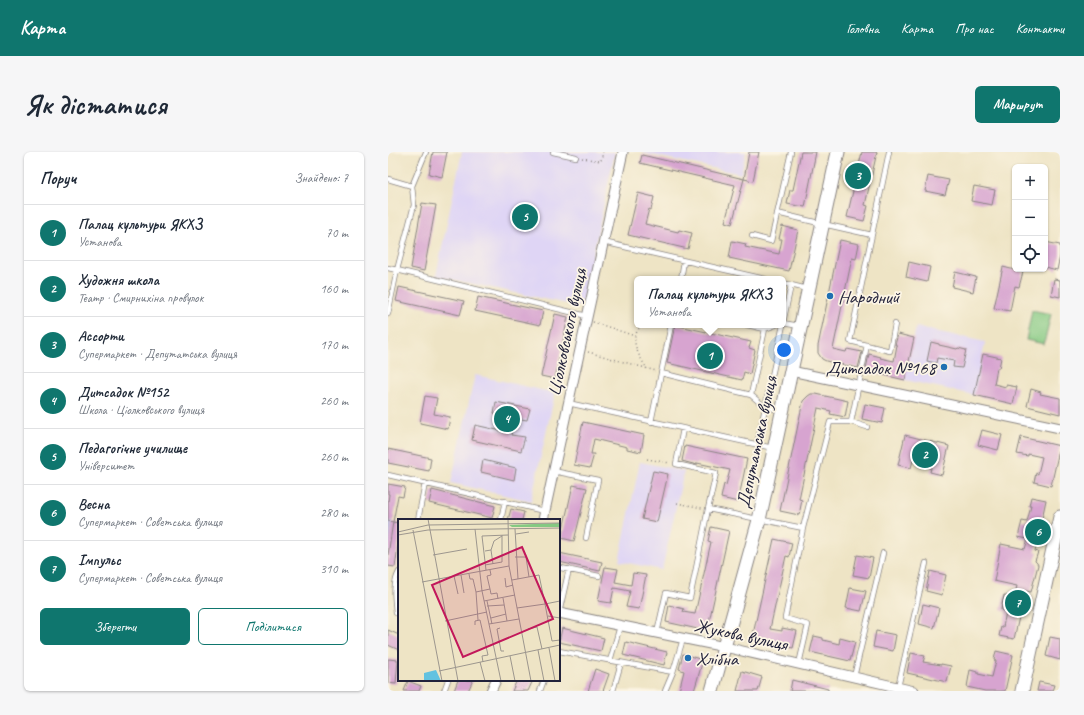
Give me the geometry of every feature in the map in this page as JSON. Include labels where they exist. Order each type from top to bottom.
[{"type":"street","name":"Ціолковського вулиця","points":[[543,515],[623,152]]},
{"type":"street","name":"Депутатська вулиця","points":[[712,691],[759,520],[838,152]]},
{"type":"street","points":[[791,371],[1060,428]]},
{"type":"street","points":[[1022,691],[1060,517]]},
{"type":"street","name":"Жукова вулиця","points":[[560,613],[725,647],[914,691]]},
{"type":"street","points":[[491,691],[496,681]]},
{"type":"lane","points":[[388,314],[397,270],[414,205],[412,186],[426,152]]},
{"type":"lane","points":[[553,152],[576,157]]},
{"type":"lane","points":[[752,236],[771,241],[791,152]]},
{"type":"lane","points":[[890,152],[850,341],[890,351],[895,324]]},
{"type":"lane","points":[[388,180],[412,186]]},
{"type":"lane","points":[[777,213],[872,235]]},
{"type":"lane","points":[[603,242],[752,276]]},
{"type":"lane","points":[[681,276],[684,261]]},
{"type":"lane","points":[[388,268],[587,318]]},
{"type":"lane","points":[[786,284],[809,289]]},
{"type":"lane","points":[[786,309],[791,285]]},
{"type":"lane","points":[[786,324],[801,326]]},
{"type":"lane","points":[[651,422],[670,328]]},
{"type":"lane","points":[[751,394],[765,329],[760,328]]},
{"type":"lane","points":[[757,445],[782,328]]},
{"type":"lane","points":[[852,422],[867,345]]},
{"type":"lane","points":[[661,373],[751,394],[765,407],[783,410]]},
{"type":"lane","points":[[568,403],[774,449]]},
{"type":"lane","points":[[799,664],[808,625],[785,618],[803,528],[830,422],[852,422],[867,427]]},
{"type":"lane","points":[[657,634],[666,593],[690,598],[716,473],[676,464],[683,428]]},
{"type":"lane","points":[[553,471],[598,480],[586,538]]},
{"type":"lane","points":[[388,475],[505,502],[543,515]]},
{"type":"lane","points":[[418,519],[425,483]]},
{"type":"lane","points":[[501,519],[505,502]]},
{"type":"lane","points":[[708,509],[803,528]]},
{"type":"lane","points":[[854,677],[883,553]]},
{"type":"lane","points":[[898,687],[926,563]]},
{"type":"lane","points":[[561,568],[599,576]]},
{"type":"lane","points":[[560,608],[568,569]]},
{"type":"lane","points":[[398,574],[394,590],[396,613],[398,614]]},
{"type":"lane","points":[[610,661],[620,626]]},
{"type":"lane","points":[[665,691],[673,672],[683,638]]},
{"type":"lane","points":[[560,651],[673,672]]},
{"type":"lane","points":[[613,691],[621,663]]},
{"type":"lane","points":[[444,691],[448,681]]},
{"type":"lane","points":[[540,691],[544,681]]},
{"type":"path","points":[[576,157],[601,161],[603,152]]},
{"type":"path","points":[[587,318],[635,336]]},
{"type":"path","points":[[639,328],[635,336],[635,343],[638,353],[648,369]]},
{"type":"path","points":[[580,350],[661,373]]},
{"type":"path","points":[[647,458],[676,464]]},
{"type":"path","points":[[677,502],[708,509]]},
{"type":"shaded area","points":[[462,152],[615,152],[582,307],[436,276]]},
{"type":"shaded area","points":[[746,152],[741,174],[642,153]]},
{"type":"shaded area","name":"Дитсадок №168","points":[[916,327],[985,342],[974,395],[905,380]]},
{"type":"shaded area","points":[[475,375],[555,393],[531,501],[451,483]]},
{"type":"shaded area","points":[[640,462],[684,471],[662,570],[619,561]]},
{"type":"shaded area","points":[[388,521],[393,522],[388,555]]},
{"type":"green space","points":[[1032,310],[1051,314],[1044,344],[1026,340]]},
{"type":"building","points":[[433,152],[447,152],[442,177],[429,174]]},
{"type":"building","points":[[749,152],[759,152],[753,181],[744,179]]},
{"type":"building","points":[[801,152],[816,152],[805,207],[787,204],[790,190],[793,190]]},
{"type":"building","points":[[862,152],[877,152],[865,205],[868,206],[864,221],[847,217]]},
{"type":"building","points":[[642,155],[744,179],[732,224],[725,222],[735,185],[640,163]]},
{"type":"building","points":[[928,176],[949,180],[945,195],[925,191]]},
{"type":"building","points":[[974,186],[995,190],[992,205],[971,201]]},
{"type":"building","points":[[638,193],[654,197],[651,210],[649,209],[645,224],[678,232],[679,230],[692,233],[688,249],[628,235]]},
{"type":"building","points":[[422,203],[436,205],[424,271],[411,268]]},
{"type":"building","points":[[782,226],[798,230],[789,271],[729,258],[732,241],[746,244],[745,247],[779,254],[782,239],[779,239]]},
{"type":"building","points":[[840,240],[859,244],[856,259],[852,258],[833,349],[846,352],[847,349],[862,352],[858,368],[826,361],[822,359],[818,353],[818,346]]},
{"type":"building","points":[[1048,243],[1060,245],[1060,256],[1057,270],[1048,268]]},
{"type":"building","points":[[909,262],[930,267],[927,282],[906,277]]},
{"type":"building","points":[[1003,267],[1012,269],[1012,272],[1023,272],[1019,287],[1015,286],[1010,311],[994,308]]},
{"type":"building","points":[[955,272],[976,277],[973,292],[952,287]]},
{"type":"building","points":[[1054,279],[1060,280],[1060,297],[1051,295]]},
{"type":"building","points":[[399,287],[464,301],[460,315],[396,301]]},
{"type":"building","points":[[478,297],[543,311],[540,325],[475,311]]},
{"type":"building","points":[[555,314],[568,317],[555,379],[541,376]]},
{"type":"building","points":[[674,328],[688,328],[751,342],[749,348],[755,350],[750,374],[744,372],[742,380],[667,363]]},
{"type":"building","points":[[898,334],[914,338],[905,380],[866,371],[869,354],[894,361],[897,345],[895,345]]},
{"type":"building","points":[[931,342],[966,350],[962,368],[953,367],[954,361],[937,358],[936,363],[927,361]]},
{"type":"building","points":[[983,354],[1001,358],[999,368],[997,368],[994,384],[1006,387],[1006,385],[1017,387],[1013,404],[974,395]]},
{"type":"building","points":[[1031,389],[1041,392],[1040,394],[1060,398],[1060,414],[1027,406]]},
{"type":"building","points":[[811,394],[848,401],[845,417],[830,414],[831,411],[818,408],[799,499],[802,500],[799,515],[780,511],[803,401]]},
{"type":"building","points":[[425,396],[437,398],[434,414],[450,417],[448,429],[420,423]]},
{"type":"building","points":[[496,402],[530,409],[527,420],[515,418],[511,435],[525,437],[521,451],[472,440],[475,425],[506,432],[509,417],[494,413]]},
{"type":"building","points":[[865,404],[885,408],[882,423],[862,419]]},
{"type":"building","points":[[583,422],[644,435],[641,452],[594,439],[591,454],[594,454],[590,468],[574,465]]},
{"type":"building","points":[[982,430],[1002,435],[998,450],[978,445]]},
{"type":"building","points":[[905,435],[949,446],[942,475],[930,472],[933,461],[914,456],[911,468],[898,465]]},
{"type":"building","points":[[1021,437],[1060,446],[1051,486],[1034,482],[1036,473],[1038,474],[1042,457],[1028,454],[1028,456],[1017,454]]},
{"type":"building","points":[[685,446],[747,459],[738,502],[721,498],[724,484],[726,485],[730,470],[682,461]]},
{"type":"building","points":[[388,449],[431,458],[429,471],[388,463]]},
{"type":"building","points":[[483,460],[516,468],[514,480],[481,472]]},
{"type":"building","points":[[653,471],[668,474],[657,522],[642,519]]},
{"type":"building","points":[[388,484],[405,487],[403,497],[398,496],[393,522],[388,521]]},
{"type":"building","points":[[573,485],[587,488],[574,541],[561,538]]},
{"type":"building","points":[[432,490],[495,506],[492,518],[429,503]]},
{"type":"building","points":[[1031,497],[1046,500],[1035,551],[1038,552],[1035,561],[1038,565],[1031,592],[1025,591],[1014,639],[999,636],[1001,627],[1003,627],[1006,612],[1001,610],[1004,595],[1014,597],[1017,586],[994,581],[1001,544],[1025,549],[1028,539],[1018,537],[1022,521],[1027,522],[1031,506],[1029,506]]},
{"type":"building","points":[[511,509],[524,512],[522,519],[508,519]]},
{"type":"building","points":[[393,522],[398,523],[398,547],[395,567],[388,566],[388,555]]},
{"type":"building","points":[[711,527],[729,531],[707,631],[666,622],[669,605],[684,609],[683,612],[695,614],[711,542],[708,541]]},
{"type":"building","points":[[774,539],[792,543],[789,557],[786,556],[770,629],[782,631],[782,628],[797,631],[793,648],[752,639]]},
{"type":"building","points":[[560,553],[602,562],[600,571],[560,562]]},
{"type":"building","points":[[857,555],[873,558],[869,578],[853,575]]},
{"type":"building","points":[[605,567],[618,569],[615,582],[631,585],[633,573],[646,575],[639,609],[626,607],[630,591],[614,588],[611,603],[598,601]]},
{"type":"building","points":[[930,571],[946,575],[942,595],[926,591]]},
{"type":"building","points":[[850,588],[866,591],[861,611],[846,608]]},
{"type":"building","points":[[923,604],[939,608],[934,628],[919,624]]},
{"type":"building","points":[[562,628],[604,638],[601,651],[560,642]]},
{"type":"building","points":[[388,630],[398,635],[398,650],[388,645]]},
{"type":"building","points":[[876,631],[896,635],[893,651],[873,647]]},
{"type":"building","points":[[814,636],[839,644],[840,638],[855,642],[850,661],[810,652]]},
{"type":"building","points":[[1050,637],[1060,639],[1060,660],[1046,656]]},
{"type":"building","points":[[626,642],[667,652],[664,665],[623,655]]},
{"type":"building","points":[[996,651],[1013,655],[1005,691],[985,691],[967,687],[970,670],[978,672],[978,674],[992,677],[996,661],[994,660]]},
{"type":"building","points":[[911,653],[925,656],[923,662],[951,666],[947,682],[907,673]]},
{"type":"building","points":[[683,654],[703,660],[694,691],[679,691],[684,671],[679,669]]},
{"type":"building","points":[[388,659],[398,660],[396,684],[388,683]]},
{"type":"building","points":[[595,669],[609,674],[603,691],[588,691]]},
{"type":"building","points":[[742,671],[762,677],[758,691],[737,691]]},
{"type":"building","points":[[792,680],[828,689],[828,691],[790,691]]},
{"type":"building","points":[[408,681],[421,686],[419,691],[404,691]]},
{"type":"building","points":[[458,681],[473,681],[468,691],[454,691]]},
{"type":"building","points":[[517,681],[533,681],[528,691],[512,691]]},
{"type":"building","points":[[1039,682],[1054,685],[1052,691],[1037,691]]},
{"type":"place","name":"Ассорти","points":[[858,176]]},
{"type":"place","name":"Педагогічне училище","points":[[525,217]]},
{"type":"place","name":"Народний","points":[[830,296]]},
{"type":"place","name":"Палац культури ЯКХЗ","points":[[710,356]]},
{"type":"place","name":"Дитсадок №168","points":[[944,367]]},
{"type":"place","name":"Дитсадок №152","points":[[507,419]]},
{"type":"place","name":"Художня школа","points":[[925,455]]},
{"type":"place","name":"Весна","points":[[1038,532]]},
{"type":"place","name":"Імпульс","points":[[1018,603]]},
{"type":"place","name":"Хлібна","points":[[688,658]]}]
